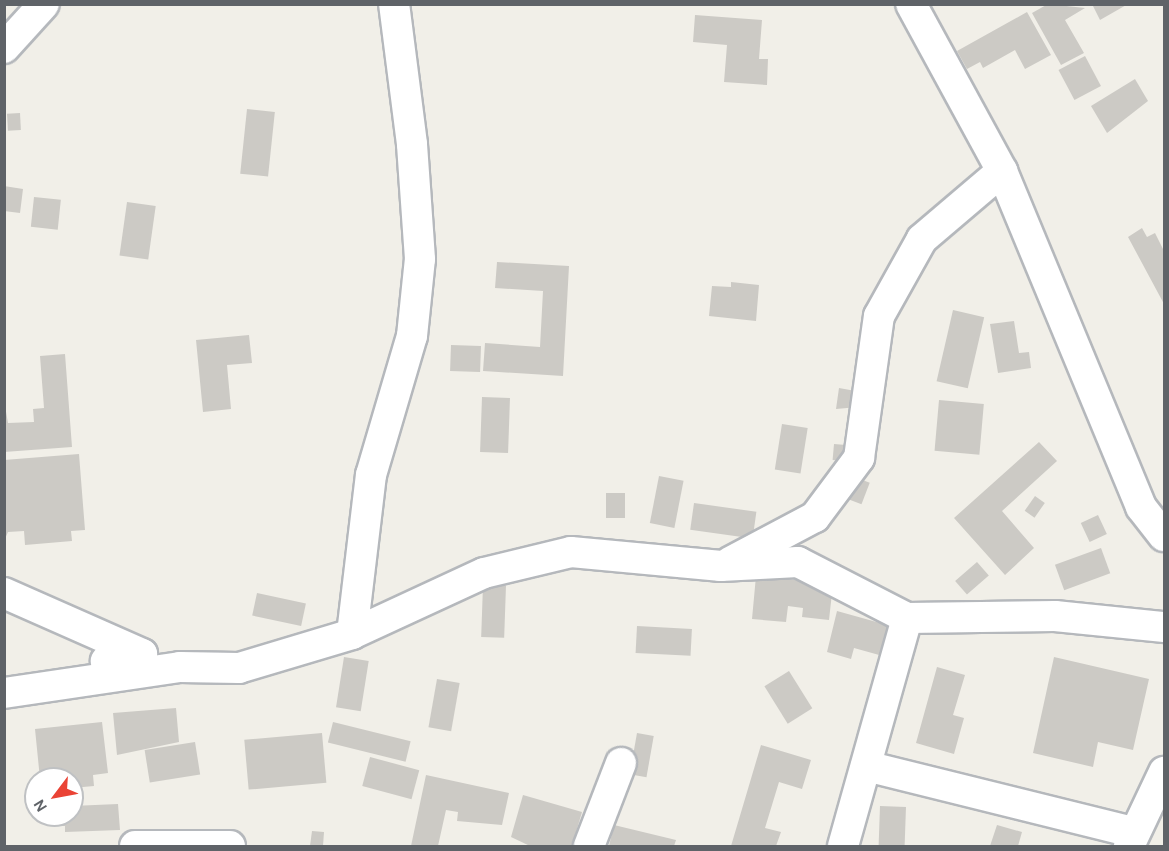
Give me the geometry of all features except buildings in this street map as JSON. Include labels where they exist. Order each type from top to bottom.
[{"type":"street","points":[[4,48],[44,4]]},
{"type":"street","points":[[352,634],[371,475],[412,336],[420,259],[412,144],[393,4]]},
{"type":"street","points":[[911,4],[1002,171],[1141,507],[1164,536]]},
{"type":"street","points":[[721,567],[815,517],[859,458],[884,306],[922,238],[1002,171]]},
{"type":"street","points":[[4,593],[142,654],[75,662],[4,693],[180,667],[239,668],[352,634],[484,573],[571,552],[721,567],[798,562],[907,618],[1055,616],[1164,627]]},
{"type":"street","points":[[843,846],[907,618]]},
{"type":"street","points":[[589,846],[621,764]]},
{"type":"street","points":[[866,766],[1131,839],[1164,772]]},
{"type":"street","points":[[135,846],[230,846]]}]
